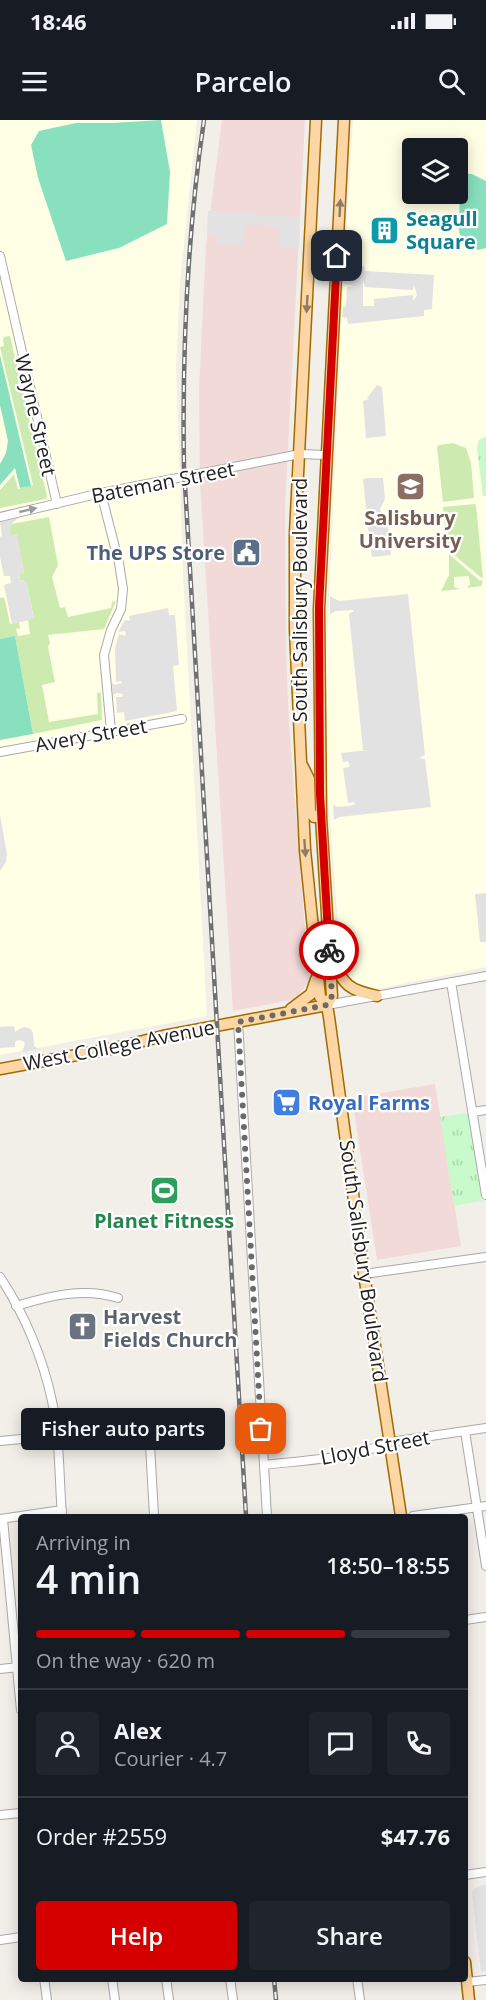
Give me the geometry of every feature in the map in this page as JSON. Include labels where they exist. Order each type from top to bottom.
[{"type":"main road","name":"South Salisbury Boulevard","points":[[316,120],[295,533],[295,639],[304,850],[320,997],[327,1005],[364,1274],[401,1514]]},
{"type":"main road","name":"South Salisbury Boulevard","points":[[327,1005],[332,996],[321,817],[319,607],[344,120]]},
{"type":"main road","points":[[301,762],[309,779],[310,812],[314,817],[321,817]]},
{"type":"main road","points":[[329,953],[340,978],[353,991],[377,996]]},
{"type":"main road","points":[[286,1013],[311,994],[317,971]]},
{"type":"main road","name":"West College Avenue","points":[[0,1069],[327,1005]]},
{"type":"main road","points":[[467,1982],[469,2000]]},
{"type":"street","name":"Wayne Street","points":[[0,256],[57,504]]},
{"type":"street","name":"Bateman Street","points":[[0,517],[300,454],[326,455]]},
{"type":"street","points":[[101,494],[123,589],[121,609],[111,630],[104,656],[111,731]]},
{"type":"street","name":"Avery Street","points":[[0,752],[182,719]]},
{"type":"street","name":"West College Avenue","points":[[327,1005],[486,976]]},
{"type":"street","points":[[452,982],[486,1195]]},
{"type":"street","points":[[238,1022],[267,1514]]},
{"type":"street","points":[[473,1112],[486,1110]]},
{"type":"street","points":[[364,1274],[486,1257]]},
{"type":"street","points":[[0,1277],[30,1334],[47,1380],[56,1436],[62,1514]]},
{"type":"street","points":[[16,1306],[48,1296],[100,1294],[118,1298]]},
{"type":"street","points":[[0,1441],[149,1427],[154,1514]]},
{"type":"street","name":"Lloyd Street","points":[[264,1465],[376,1448],[390,1442],[486,1428]]},
{"type":"street","points":[[465,1431],[482,1506],[486,1566]]},
{"type":"street","points":[[427,1514],[482,1506]]},
{"type":"street","points":[[18,1518],[1,1519],[18,1659]]},
{"type":"street","points":[[468,1620],[486,1617]]},
{"type":"street","points":[[0,1669],[18,1667]]},
{"type":"street","points":[[0,1815],[18,1813]]},
{"type":"street","points":[[468,1875],[486,1872]]},
{"type":"street","points":[[0,1940],[18,1937]]},
{"type":"street","points":[[468,1982],[486,1980]]},
{"type":"street","points":[[44,1982],[46,2000]]},
{"type":"street","points":[[113,1982],[115,2000]]},
{"type":"street","points":[[167,1982],[169,2000]]},
{"type":"street","points":[[231,1982],[233,2000]]},
{"type":"street","points":[[358,1982],[360,2000]]},
{"type":"shaded area","points":[[0,120],[197,120],[180,282],[176,368],[183,575],[207,1016],[0,1055]]},
{"type":"shaded area","points":[[222,120],[305,120],[285,507],[289,724],[309,981],[296,999],[233,1011],[200,482],[199,389],[206,245]]},
{"type":"shaded area","name":"Salisbury University","points":[[353,120],[486,120],[486,967],[377,989],[354,985],[341,964],[325,756],[326,669],[342,304]]},
{"type":"shaded area","points":[[208,211],[300,217],[299,248],[279,247],[280,227],[245,225],[243,245],[217,244],[218,235],[207,234]]},
{"type":"shaded area","points":[[344,266],[346,268],[364,266],[365,271],[434,275],[432,309],[424,310],[424,316],[348,324],[347,318],[342,317],[343,307],[346,306],[347,287],[354,286],[343,284]],"holes":[[[363,281],[365,287],[413,290],[414,285],[417,295],[413,301],[413,295],[374,299],[374,306],[363,306]]]},
{"type":"shaded area","points":[[377,385],[382,387],[386,436],[366,438],[363,401],[369,399],[367,398]]},
{"type":"shaded area","points":[[383,478],[385,499],[380,509],[381,514],[387,515],[391,555],[372,557],[371,550],[376,546],[376,538],[369,537],[363,479]]},
{"type":"shaded area","points":[[21,516],[12,523],[9,531],[11,535],[17,534],[24,572],[19,574],[20,580],[26,581],[34,619],[12,624],[4,585],[11,583],[10,576],[4,576],[0,557],[0,537],[2,536],[0,521]]},
{"type":"shaded area","points":[[408,594],[425,755],[419,758],[425,759],[431,807],[339,817],[334,820],[333,805],[339,807],[355,805],[354,802],[348,803],[343,768],[350,767],[348,761],[343,762],[341,753],[369,750],[363,750],[349,614],[354,611],[336,611],[330,614],[330,596],[339,601]]},
{"type":"shaded area","points":[[168,608],[169,615],[175,615],[179,665],[173,666],[177,711],[125,721],[124,712],[117,713],[116,697],[122,697],[123,694],[113,695],[112,683],[115,685],[122,683],[121,681],[116,682],[115,648],[119,634],[125,636],[126,633],[125,631],[118,632],[125,620],[130,621],[129,616]]},
{"type":"shaded area","points":[[0,815],[7,854],[6,862],[0,871]]},
{"type":"shaded area","points":[[486,893],[486,942],[480,942],[475,894]]},
{"type":"shaded area","points":[[14,1026],[15,1032],[25,1027],[31,1029],[34,1046],[39,1049],[22,1052],[25,1044],[19,1040],[15,1042],[15,1047],[0,1048],[0,1027]]},
{"type":"shaded area","points":[[435,1084],[461,1246],[377,1260],[352,1098]]},
{"type":"shaded area","points":[[486,1885],[486,1971],[481,1971],[472,1894],[474,1889]]},
{"type":"green space","points":[[161,120],[170,172],[167,224],[119,248],[66,261],[38,178],[31,145],[39,131],[76,123]]},
{"type":"green space","points":[[468,174],[472,174],[486,181],[486,248],[478,250],[469,246],[459,233],[459,204],[468,204]]},
{"type":"green space","points":[[10,336],[47,496],[46,499],[0,508],[0,490],[14,474],[18,489],[33,485],[0,347],[4,346],[4,337]]},
{"type":"green space","points":[[0,355],[31,486],[20,488],[15,468],[0,485],[0,464],[6,453],[8,441],[0,405]]},
{"type":"green space","points":[[486,436],[486,496],[483,496],[477,448],[479,440]]},
{"type":"green space","points":[[453,443],[466,448],[471,463],[474,498],[443,502],[437,447]]},
{"type":"green space","points":[[475,504],[483,578],[447,549],[443,507]]},
{"type":"green space","points":[[49,517],[58,565],[52,577],[60,608],[65,607],[68,617],[111,608],[112,602],[116,601],[104,629],[48,635],[55,682],[42,685],[49,722],[98,714],[97,693],[101,692],[102,720],[33,734],[15,636],[0,639],[0,598],[3,597],[5,600],[10,624],[19,622],[20,628],[16,629],[18,636],[30,634],[28,620],[34,618],[26,581],[20,580],[19,574],[24,572],[16,535],[11,536],[9,531],[11,524]]},
{"type":"green space","points":[[449,554],[483,581],[481,586],[467,588],[470,584],[469,576],[454,577],[454,587],[460,589],[441,591],[449,575]]},
{"type":"green space","points":[[15,636],[33,734],[0,740],[0,639]]},
{"type":"green space","points":[[468,1113],[482,1201],[454,1206],[440,1117]]},
{"type":"railway","points":[[204,120],[193,207],[187,294],[184,468],[246,1514]]},
{"type":"railway","points":[[274,1982],[276,2000]]},
{"type":"way so far","points":[[261,1429],[238,1022],[327,1005],[332,996],[329,950]]},
{"type":"place","name":"Seagull Square","points":[[385,230]]},
{"type":"place","name":"Salisbury University","points":[[410,487]]},
{"type":"place","name":"The UPS Store","points":[[246,552]]},
{"type":"place","name":"Royal Farms","points":[[287,1102]]},
{"type":"place","name":"Planet Fitness","points":[[164,1190]]},
{"type":"place","name":"Harvest Fields Church","points":[[82,1327]]},
{"type":"place","name":"Fisher auto parts","points":[[261,1429]]},
{"type":"route","points":[[329,950],[320,794],[319,607],[337,256]]}]
